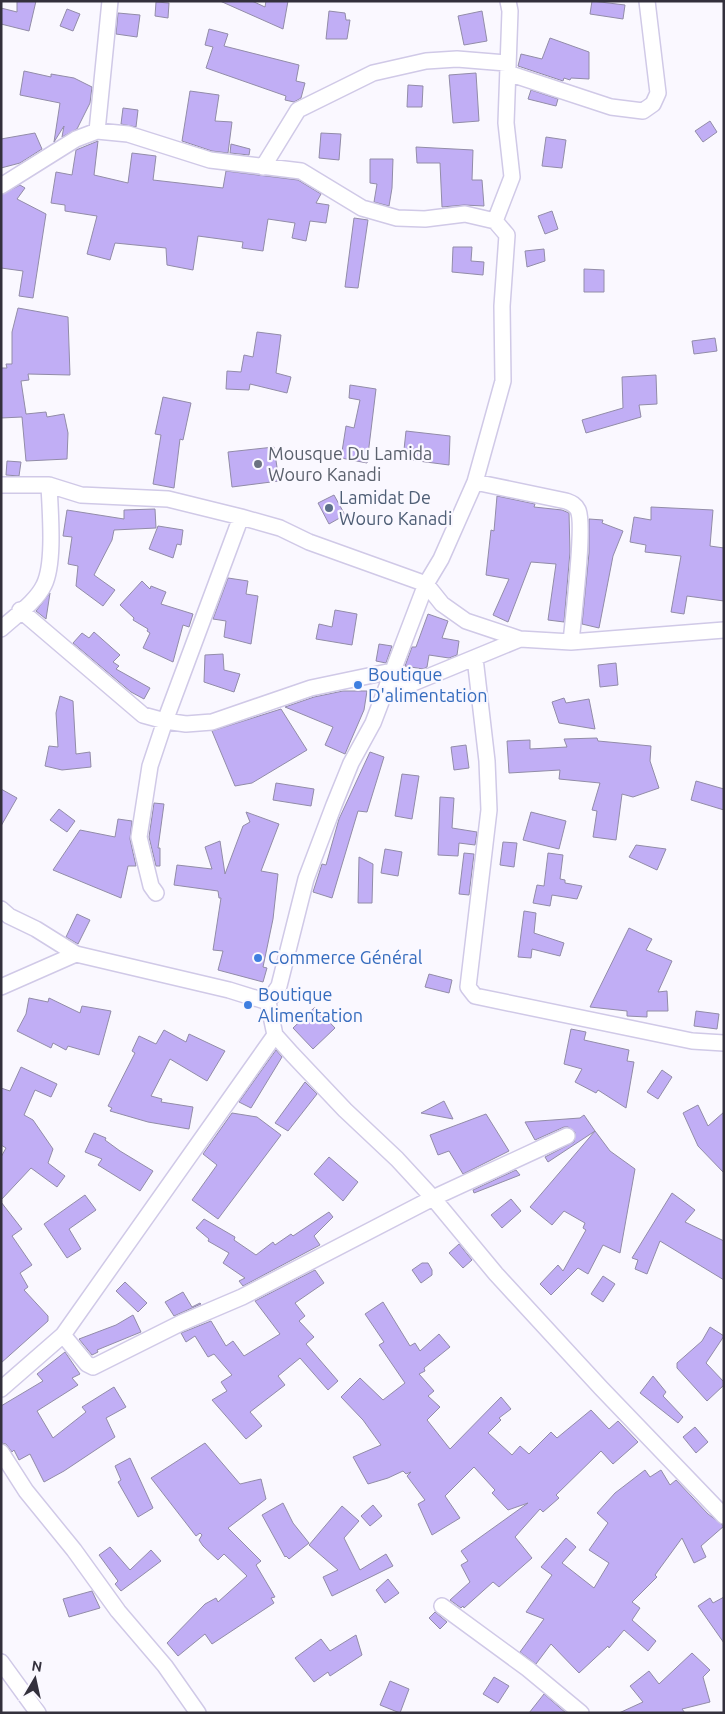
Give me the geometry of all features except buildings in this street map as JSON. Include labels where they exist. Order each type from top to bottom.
[{"type":"street","points":[[97,131],[110,1]]},
{"type":"street","points":[[496,221],[512,177],[506,123],[510,12],[508,1]]},
{"type":"street","points":[[264,167],[298,110],[373,73],[434,60],[457,58],[507,68],[611,107],[643,111],[653,104],[658,93],[647,1]]},
{"type":"street","points":[[1,186],[76,139],[97,131],[128,134],[210,160],[301,171],[362,208],[397,218],[425,219],[465,214],[496,221],[507,235],[502,306],[503,381],[474,482],[441,559],[426,584],[373,723],[351,763],[306,879],[279,986],[268,1002],[275,1035],[345,1110],[397,1159],[433,1198],[496,1274],[588,1374],[724,1516]]},
{"type":"street","points":[[474,482],[566,501],[573,503],[578,510],[579,544],[571,642]]},
{"type":"street","points":[[1,485],[49,485],[81,495],[168,500],[280,528],[309,542],[426,584],[442,604],[466,621],[520,639],[571,642],[724,630]]},
{"type":"street","points":[[1,629],[35,598],[45,584],[50,555],[49,485]]},
{"type":"street","points":[[156,893],[151,886],[140,837],[149,774],[165,721],[241,517]]},
{"type":"street","points":[[20,610],[131,705],[143,714],[165,721],[186,724],[212,722],[311,688],[392,670]]},
{"type":"street","points":[[384,695],[520,639]]},
{"type":"street","points":[[475,658],[487,760],[489,810],[468,987],[476,996],[692,1041],[724,1043]]},
{"type":"street","points":[[1,909],[9,916],[36,929],[76,954],[229,990],[268,1002]]},
{"type":"street","points":[[1,987],[76,954]]},
{"type":"street","points":[[1,1389],[63,1335],[275,1035]]},
{"type":"street","points":[[63,1335],[86,1364],[93,1366],[155,1335],[242,1297],[433,1198],[567,1136]]},
{"type":"street","points":[[1,1452],[26,1491],[74,1550],[118,1611],[165,1666],[198,1713]]},
{"type":"street","points":[[442,1606],[528,1669],[581,1713]]},
{"type":"street","points":[[1,1662],[38,1713]]},
{"type":"place","name":"Mousque Du Lamida Wouro Kanadi","points":[[258,464]]},
{"type":"place","name":"Lamidat De Wouro Kanadi","points":[[329,508]]},
{"type":"place","name":"Boutique D'alimentation","points":[[358,685]]},
{"type":"place","name":"Commerce Général","points":[[258,958]]},
{"type":"place","name":"Boutique Alimentation","points":[[248,1005]]}]
